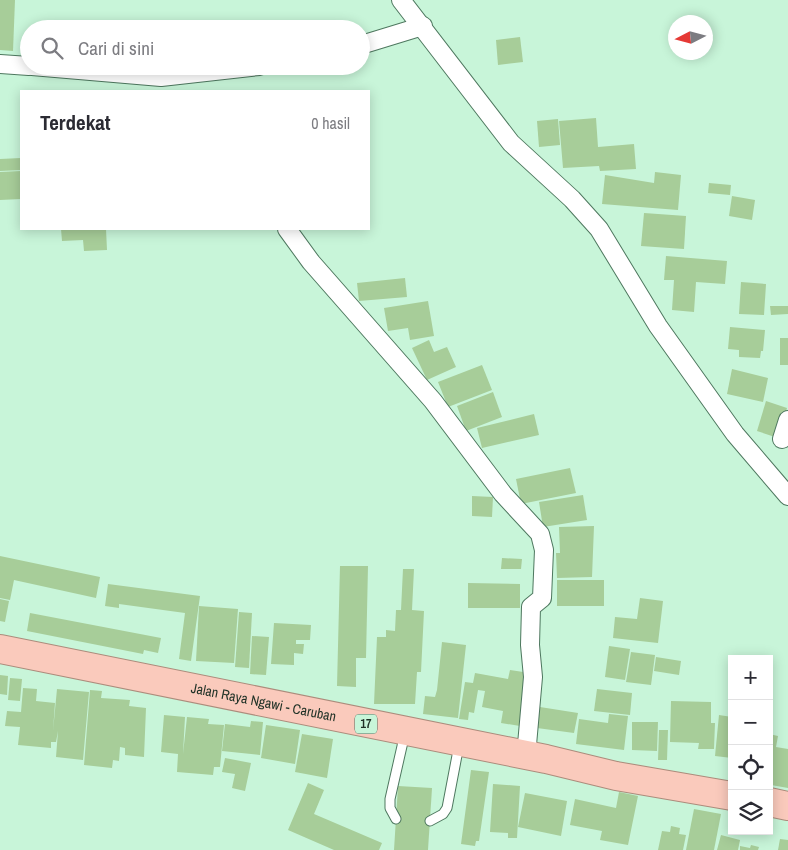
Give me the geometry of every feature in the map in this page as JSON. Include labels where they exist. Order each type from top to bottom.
[{"type":"highway","name":"Jalan Raya Ngawi - Caruban","points":[[0,649],[460,742],[616,776],[728,795]]},
{"type":"highway","points":[[773,803],[788,806]]},
{"type":"street","points":[[401,0],[423,26],[510,143],[572,199],[599,229],[658,326],[735,434],[788,496]]},
{"type":"street","points":[[370,42],[423,26]]},
{"type":"street","points":[[0,64],[20,65]]},
{"type":"street","points":[[106,75],[182,84],[220,75]]},
{"type":"street","points":[[288,230],[311,262],[433,401],[502,494],[540,534],[544,550],[543,587],[542,598],[532,607],[530,645],[533,677],[526,756]]},
{"type":"street","points":[[782,439],[788,420]]},
{"type":"lane","points":[[396,819],[390,808],[390,799],[406,732]]},
{"type":"lane","points":[[430,821],[442,814],[447,808],[460,742]]},
{"type":"building","points":[[0,0],[15,0],[13,51],[0,50]]},
{"type":"building","points":[[520,37],[523,62],[498,65],[496,40]]},
{"type":"building","points":[[596,118],[598,147],[634,144],[636,169],[600,171],[599,166],[563,168],[559,121]]},
{"type":"building","points":[[558,119],[560,145],[539,147],[537,121]]},
{"type":"building","points":[[20,158],[20,170],[0,171],[0,159]]},
{"type":"building","points":[[20,171],[20,199],[0,200],[0,172]]},
{"type":"building","points":[[655,172],[681,175],[678,210],[602,204],[605,175],[654,183]]},
{"type":"building","points":[[709,183],[731,185],[730,195],[708,193]]},
{"type":"building","points":[[732,196],[755,200],[752,220],[729,216]]},
{"type":"building","points":[[644,213],[686,216],[684,249],[641,246]]},
{"type":"building","points":[[61,230],[106,230],[107,250],[84,251],[83,240],[62,241]]},
{"type":"building","points":[[666,256],[727,261],[725,284],[696,282],[694,312],[672,310],[674,280],[664,280]]},
{"type":"building","points":[[405,278],[407,297],[359,301],[357,283]]},
{"type":"building","points":[[741,282],[766,284],[764,315],[739,314]]},
{"type":"building","points":[[428,301],[434,336],[410,340],[408,328],[388,331],[384,308]]},
{"type":"building","points":[[770,306],[788,306],[788,314],[771,315]]},
{"type":"building","points":[[730,327],[765,330],[763,351],[761,351],[760,358],[739,357],[739,350],[728,349]]},
{"type":"building","points":[[780,338],[788,338],[788,365],[780,365]]},
{"type":"building","points":[[429,340],[434,352],[447,347],[456,367],[427,380],[412,348]]},
{"type":"building","points":[[482,365],[492,390],[448,407],[438,382]]},
{"type":"building","points":[[732,369],[768,378],[763,402],[727,394]]},
{"type":"building","points":[[493,392],[502,417],[466,431],[457,406]]},
{"type":"building","points":[[766,401],[787,408],[778,438],[757,431]]},
{"type":"building","points":[[534,414],[539,435],[482,448],[477,428]]},
{"type":"building","points":[[570,468],[576,493],[521,504],[516,479]]},
{"type":"building","points":[[583,495],[587,520],[543,527],[539,502]]},
{"type":"building","points":[[472,496],[493,497],[492,517],[472,516]]},
{"type":"building","points":[[594,526],[592,577],[557,578],[556,553],[560,553],[559,527]]},
{"type":"building","points":[[0,556],[100,577],[96,598],[14,580],[10,600],[0,598]]},
{"type":"building","points":[[502,558],[522,559],[521,569],[501,569]]},
{"type":"building","points":[[340,566],[368,566],[366,658],[356,658],[356,687],[337,686]]},
{"type":"building","points":[[403,569],[414,569],[412,610],[424,611],[421,672],[417,672],[415,704],[374,704],[377,637],[386,637],[386,630],[395,631],[396,610],[401,610]]},
{"type":"building","points":[[557,580],[604,580],[604,606],[557,606]]},
{"type":"building","points":[[468,583],[520,584],[520,608],[468,608]]},
{"type":"building","points":[[108,584],[200,596],[191,661],[179,659],[185,613],[119,604],[119,608],[105,606]]},
{"type":"building","points":[[640,598],[663,601],[658,643],[613,638],[615,617],[637,619]]},
{"type":"building","points":[[0,599],[9,601],[5,622],[0,621]]},
{"type":"building","points":[[199,606],[238,609],[234,663],[196,661]]},
{"type":"building","points":[[239,612],[252,613],[249,668],[235,667]]},
{"type":"building","points":[[30,613],[161,638],[158,653],[144,650],[143,654],[27,631]]},
{"type":"building","points":[[274,623],[311,625],[310,640],[296,640],[296,644],[304,644],[303,654],[294,653],[294,665],[271,664]]},
{"type":"building","points":[[252,636],[269,637],[266,675],[250,674]]},
{"type":"building","points":[[442,642],[466,645],[458,718],[423,714],[425,696],[435,697],[437,690]]},
{"type":"building","points":[[609,646],[630,649],[625,680],[605,677]]},
{"type":"building","points":[[631,652],[655,655],[651,685],[626,682]]},
{"type":"building","points":[[656,657],[681,661],[679,675],[654,671]]},
{"type":"building","points":[[510,670],[530,673],[520,726],[501,723],[503,711],[482,707],[485,691],[478,690],[474,713],[469,712],[468,720],[459,719],[465,682],[473,683],[475,673],[508,679]]},
{"type":"building","points":[[0,675],[8,676],[7,695],[0,694]]},
{"type":"building","points":[[10,678],[22,679],[20,701],[8,700]]},
{"type":"building","points":[[23,688],[37,689],[36,701],[55,703],[53,731],[57,689],[89,692],[83,760],[56,757],[58,731],[56,742],[51,742],[51,748],[18,745],[20,727],[5,726],[7,711],[21,712]]},
{"type":"building","points":[[597,689],[632,693],[630,715],[594,711]]},
{"type":"building","points":[[90,690],[102,691],[101,698],[130,700],[129,706],[146,708],[144,757],[125,755],[125,748],[120,747],[119,761],[113,760],[112,768],[84,765]]},
{"type":"building","points":[[671,701],[711,702],[711,723],[715,723],[714,749],[698,749],[699,743],[670,742]]},
{"type":"building","points":[[540,707],[578,713],[574,733],[537,728]]},
{"type":"building","points":[[609,714],[628,716],[624,750],[576,744],[579,719],[608,723]]},
{"type":"building","points":[[164,715],[185,717],[183,754],[187,717],[209,719],[208,724],[224,725],[220,767],[214,767],[213,775],[177,772],[178,754],[161,752]]},
{"type":"building","points":[[719,715],[728,716],[728,758],[715,756]]},
{"type":"building","points":[[251,721],[263,722],[260,755],[222,751],[225,724],[250,727]]},
{"type":"building","points":[[632,722],[658,722],[657,751],[632,750]]},
{"type":"building","points":[[266,725],[300,730],[295,764],[261,758]]},
{"type":"building","points":[[659,730],[668,730],[667,760],[658,760]]},
{"type":"building","points":[[302,734],[333,739],[327,778],[295,772]]},
{"type":"building","points":[[773,735],[778,736],[776,747],[788,749],[788,788],[773,785]]},
{"type":"building","points":[[225,758],[251,763],[245,791],[232,788],[235,774],[222,772]]},
{"type":"building","points":[[471,770],[489,772],[479,841],[476,841],[475,846],[461,844]]},
{"type":"building","points":[[308,783],[324,790],[314,814],[382,843],[379,850],[334,850],[288,830]]},
{"type":"building","points":[[493,784],[520,786],[517,838],[508,838],[508,833],[490,832]]},
{"type":"building","points":[[398,786],[432,788],[428,850],[394,850]]},
{"type":"building","points":[[619,792],[638,796],[628,845],[600,840],[602,831],[570,825],[575,799],[616,808]]},
{"type":"building","points":[[525,793],[567,801],[561,836],[518,827]]},
{"type":"building","points":[[694,809],[721,814],[714,850],[686,850]]},
{"type":"building","points":[[671,826],[680,828],[679,834],[686,835],[683,850],[658,850],[662,831],[670,832]]},
{"type":"building","points":[[721,835],[740,840],[738,850],[717,850]]},
{"type":"building","points":[[780,839],[788,840],[788,850],[778,850]]},
{"type":"building","points":[[751,845],[759,847],[758,850],[740,850],[740,846],[750,848]]}]
